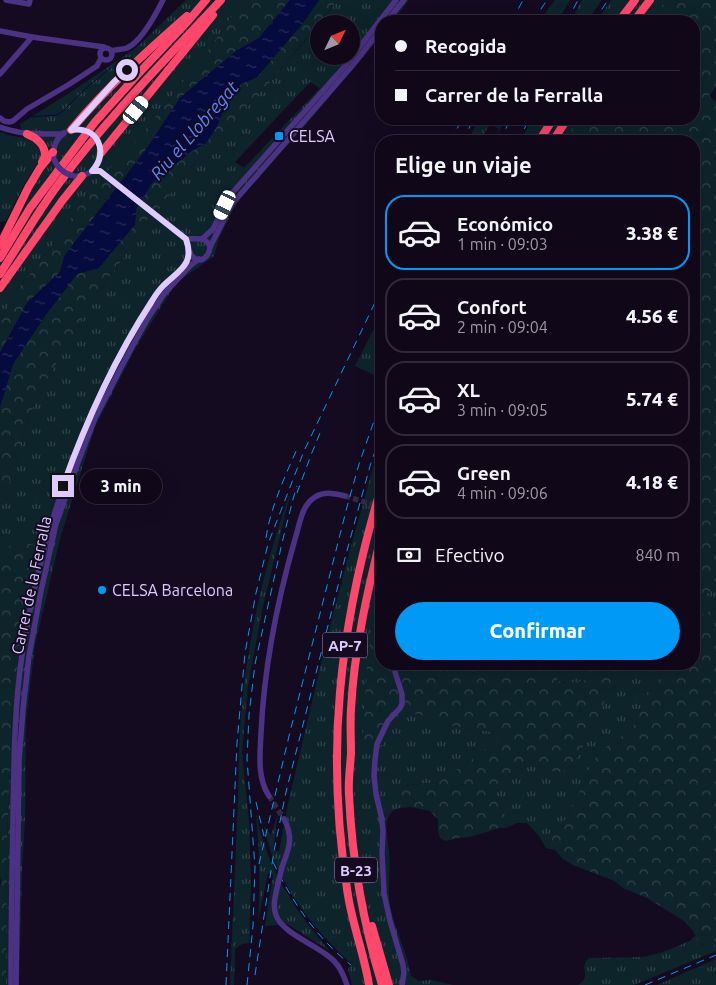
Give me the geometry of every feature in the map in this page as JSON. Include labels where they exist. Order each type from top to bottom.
[{"type":"highway","points":[[75,129],[114,82],[206,0]]},
{"type":"highway","points":[[0,258],[30,208],[95,122],[206,0]]},
{"type":"highway","points":[[101,150],[206,25],[222,0]]},
{"type":"highway","points":[[0,274],[43,207],[76,162],[144,82],[222,0]]},
{"type":"highway","points":[[624,15],[635,0]]},
{"type":"highway","points":[[639,15],[650,0]]},
{"type":"highway","points":[[0,245],[40,168],[45,154],[41,143],[36,138],[27,134]]},
{"type":"highway","points":[[40,168],[54,156]]},
{"type":"highway","points":[[0,288],[78,176]]},
{"type":"highway","name":"AP-7","points":[[370,985],[347,891],[341,844],[337,784],[337,736],[340,685],[351,610],[366,540],[375,509]]},
{"type":"highway","name":"AP-7","points":[[375,562],[359,644],[351,708],[351,754],[355,824],[365,898],[389,985]]},
{"type":"highway","name":"B-23","points":[[351,754],[349,796],[355,862],[366,925],[382,985]]},
{"type":"street","points":[[6,0],[29,4],[30,0]]},
{"type":"street","points":[[0,31],[108,48],[111,51],[121,50],[132,45],[147,28],[163,0]]},
{"type":"street","points":[[385,15],[396,0]]},
{"type":"street","points":[[392,15],[404,0]]},
{"type":"street","points":[[189,250],[192,242],[213,229],[233,192],[344,68],[375,27]]},
{"type":"street","points":[[0,74],[32,37]]},
{"type":"street","points":[[98,163],[100,171],[186,239],[193,257],[205,258],[208,256],[210,247],[232,204],[352,66],[375,37]]},
{"type":"street","points":[[90,46],[104,60],[117,56],[121,50]]},
{"type":"street","points":[[0,118],[4,121],[13,121],[27,109],[97,66],[101,49],[104,48]]},
{"type":"street","points":[[110,58],[111,51]]},
{"type":"street","points":[[0,127],[27,134],[63,134],[75,129],[87,131],[94,136],[101,150],[98,163],[92,171]]},
{"type":"street","points":[[44,134],[55,143]]},
{"type":"street","points":[[63,134],[55,143],[54,156],[60,169],[66,174],[78,176],[92,171],[100,171]]},
{"type":"street","points":[[186,239],[206,241],[210,247]]},
{"type":"street","name":"Carrer de la Ferralla","points":[[11,985],[15,724],[22,656],[34,592],[58,499],[99,397],[139,322],[163,287],[187,262],[189,250]]},
{"type":"street","name":"Carrer de la Ferralla","points":[[16,985],[20,761],[23,709],[29,656],[56,524],[95,418],[126,358],[148,318],[164,294],[199,259]]},
{"type":"street","points":[[269,796],[264,787],[261,769],[262,714],[273,631],[291,554],[308,502],[327,492],[345,496]]},
{"type":"street","points":[[395,670],[402,694],[402,704],[388,721],[377,744],[374,776],[383,830],[384,893],[391,927],[403,965],[402,985]]},
{"type":"street","points":[[284,819],[289,830],[290,840],[278,884],[274,907],[276,915],[286,928],[321,950],[334,961],[341,970],[347,985]]},
{"type":"green space","points":[[186,0],[246,0],[137,140],[86,196],[50,249],[18,289],[0,322],[0,236],[25,185],[42,158],[42,154],[24,185],[6,221],[0,222],[0,132],[24,138],[20,124],[136,48]]},
{"type":"green space","points":[[246,0],[290,0],[259,38],[236,51],[180,98],[147,148],[65,255],[60,272],[27,303],[0,353],[0,322],[18,289],[50,249],[86,196],[137,140]]},
{"type":"green space","points":[[319,0],[338,0],[326,15],[310,15],[310,34],[271,81],[216,142],[196,161],[163,203],[143,224],[122,260],[96,294],[30,413],[15,467],[0,507],[0,407],[13,364],[45,316],[77,274],[99,267],[135,225],[136,209],[152,183],[192,151],[206,143],[216,128],[226,105],[241,84],[257,77],[303,23]]},
{"type":"green space","points":[[338,0],[409,0],[398,15],[375,15],[375,43],[360,61],[360,15],[326,15]]},
{"type":"green space","points":[[555,0],[570,0],[561,15],[544,15]]},
{"type":"green space","points":[[582,0],[602,0],[591,15],[574,15]]},
{"type":"green space","points":[[611,0],[669,0],[657,15],[601,15]]},
{"type":"green space","points":[[669,0],[716,0],[716,86],[709,96],[716,102],[716,588],[700,597],[700,135],[567,135],[574,125],[700,125],[700,15],[657,15]]},
{"type":"green space","points":[[310,35],[310,65],[356,65],[240,197],[219,238],[214,256],[176,283],[135,349],[95,427],[61,535],[35,645],[26,720],[25,818],[19,985],[6,985],[7,838],[12,715],[26,600],[36,546],[0,551],[0,507],[15,467],[30,413],[91,301],[122,260],[143,224],[163,203],[196,161],[216,142]],"holes":[[[310,82],[320,88],[244,168],[235,162]]]},
{"type":"green space","points":[[476,125],[489,125],[484,135],[471,135]]},
{"type":"green space","points":[[492,125],[502,125],[496,135],[499,129]]},
{"type":"green space","points":[[529,125],[574,125],[567,135],[524,135]]},
{"type":"green space","points":[[375,327],[375,375],[355,366]]},
{"type":"green space","points":[[375,461],[375,615],[368,652],[383,745],[391,727],[396,722],[407,715],[414,714],[446,725],[496,732],[498,738],[445,779],[439,782],[407,785],[399,793],[401,798],[411,807],[394,810],[387,822],[390,906],[411,976],[419,981],[431,980],[454,985],[352,985],[348,969],[352,964],[327,940],[295,898],[278,868],[270,849],[264,826],[271,835],[278,813],[273,850],[279,851],[288,804],[327,638]]},
{"type":"green space","points":[[291,491],[263,606],[248,685],[242,753],[249,821],[251,884],[249,943],[242,944],[235,949],[234,985],[230,985],[242,701],[251,640],[264,579]]},
{"type":"green space","points":[[17,539],[36,546],[26,600],[12,715],[7,838],[6,985],[0,985],[0,551],[6,550]]},
{"type":"green space","points":[[716,588],[716,608],[700,616],[700,597]]},
{"type":"green space","points":[[716,608],[716,895],[710,901],[710,908],[716,924],[716,944],[708,948],[698,941],[693,931],[684,921],[647,898],[623,888],[613,880],[573,865],[563,859],[555,850],[546,848],[569,814],[588,770],[598,754],[612,742],[627,733],[636,723],[644,701],[658,681],[662,670],[700,670],[701,615]]},
{"type":"green space","points":[[375,615],[375,670],[563,670],[557,674],[557,680],[569,683],[586,680],[604,670],[626,670],[610,690],[594,727],[569,767],[565,770],[553,772],[544,768],[529,766],[516,771],[494,788],[494,794],[507,819],[506,828],[445,841],[440,838],[438,832],[438,820],[430,811],[411,807],[401,798],[399,793],[401,786],[439,782],[482,752],[498,738],[496,732],[446,725],[414,714],[407,715],[396,722],[391,727],[383,745],[378,749],[372,748],[364,739],[363,733],[368,652]]},
{"type":"green space","points":[[563,670],[604,670],[587,680],[572,683],[557,680],[557,674]]},
{"type":"green space","points":[[626,670],[662,670],[658,681],[644,701],[636,723],[627,733],[612,742],[546,848],[539,836],[527,823],[517,823],[506,828],[507,819],[494,794],[494,788],[516,771],[529,766],[544,768],[553,772],[565,770],[569,767],[594,727],[615,683]]},
{"type":"green space","points":[[256,813],[267,852],[283,887],[293,904],[330,951],[287,924],[265,926],[273,875],[268,873],[258,921],[259,867]]},
{"type":"green space","points":[[716,895],[716,923],[710,904]]},
{"type":"green space","points":[[695,936],[702,945],[708,948],[716,944],[716,951],[634,985],[578,985],[585,978],[584,965],[589,958],[644,957],[663,952],[690,941]]},
{"type":"green space","points":[[716,959],[716,985],[657,985]]},
{"type":"water","name":"Riu el Llobregat","points":[[290,0],[319,0],[303,23],[257,77],[241,84],[226,105],[216,128],[206,143],[192,151],[152,183],[136,209],[135,224],[99,268],[77,274],[45,316],[13,364],[0,407],[0,353],[27,303],[60,272],[65,255],[147,148],[180,98],[236,51],[259,38]]},
{"type":"waterway","points":[[24,120],[26,117],[57,115],[112,67]]},
{"type":"tunnel","points":[[345,496],[375,505]]},
{"type":"tunnel","points":[[269,796],[284,819]]},
{"type":"railway","points":[[515,15],[523,0]]},
{"type":"railway","points":[[537,15],[547,0]]},
{"type":"railway","points":[[570,15],[578,0]]},
{"type":"railway","points":[[598,15],[608,0]]},
{"type":"railway","points":[[454,135],[459,125]]},
{"type":"railway","points":[[465,135],[471,125]]},
{"type":"railway","points":[[502,135],[508,125]]},
{"type":"railway","points":[[521,135],[526,125]]},
{"type":"railway","points":[[226,985],[237,743],[245,653],[256,593],[268,544],[304,451],[375,303]]},
{"type":"railway","points":[[259,864],[289,736],[347,507],[375,418]]},
{"type":"railway","points":[[297,493],[320,433]]},
{"type":"railway","points":[[266,538],[274,504],[297,449]]},
{"type":"railway","points":[[255,975],[274,851],[286,792],[345,558],[375,451]]},
{"type":"railway","points":[[247,985],[253,926],[255,867],[247,759],[249,715],[255,664],[282,543],[297,486]]},
{"type":"railway","points":[[256,802],[264,836]]},
{"type":"railway","points":[[273,862],[288,891],[306,918],[327,943],[351,965]]},
{"type":"railway","points":[[645,985],[716,955]]},
{"type":"place","name":"CELSA","points":[[279,136]]},
{"type":"place","name":"CELSA Barcelona","points":[[102,590]]},
{"type":"route","points":[[63,486],[99,397],[117,361],[153,300],[187,262],[190,252],[186,239],[100,171],[92,171],[97,166],[100,158],[101,149],[99,143],[87,131],[71,130],[127,70]]}]
